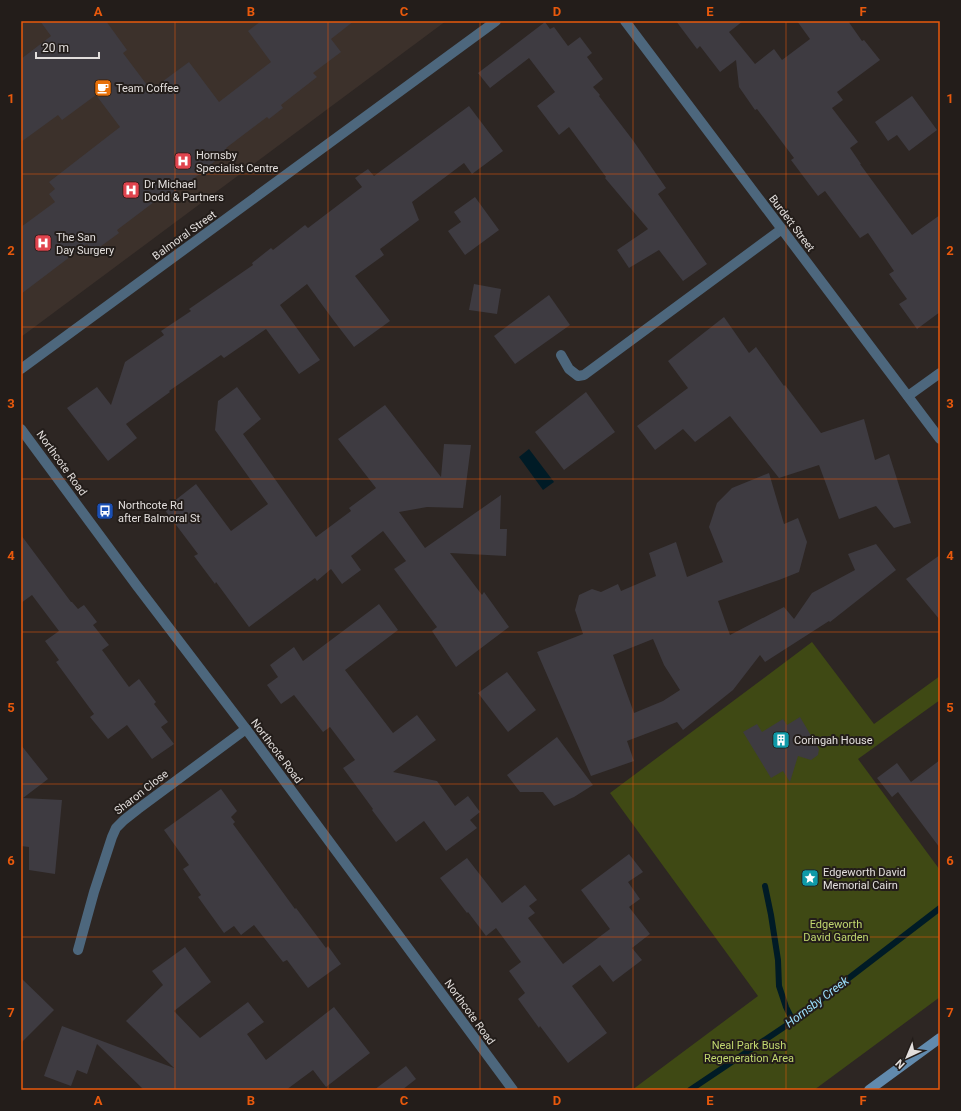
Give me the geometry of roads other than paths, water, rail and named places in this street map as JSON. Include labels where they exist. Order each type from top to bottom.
[{"type":"main road","points":[[869,1090],[940,1038]]},
{"type":"street","name":"Balmoral Street","points":[[21,369],[496,21]]},
{"type":"street","name":"Burdett Street","points":[[625,21],[940,439]]},
{"type":"street","points":[[561,355],[569,369],[578,376],[584,375],[782,229]]},
{"type":"street","points":[[908,396],[940,373]]},
{"type":"street","name":"Northcote Road","points":[[21,429],[137,586],[246,729],[513,1090]]},
{"type":"street","name":"Sharon Close","points":[[78,950],[94,892],[116,828],[138,808],[246,729]]},
{"type":"water","points":[[529,449],[554,482],[543,490],[519,457]]},
{"type":"waterway","points":[[765,886],[778,960],[779,986],[786,1007],[793,1021]]},
{"type":"waterway","name":"Hornsby Creek","points":[[690,1090],[793,1021],[940,908]]},
{"type":"place","name":"Team Coffee","points":[[103,88]]},
{"type":"place","name":"Hornsby Specialist Centre","points":[[183,161]]},
{"type":"place","name":"Dr Michael Dodd & Partners","points":[[131,190]]},
{"type":"place","name":"The San Day Surgery","points":[[43,243]]},
{"type":"place","name":"Northcote Rd after Balmoral St","points":[[105,511]]},
{"type":"place","name":"Coringah House","points":[[781,740]]},
{"type":"place","name":"Edgeworth David Memorial Cairn","points":[[810,878]]},
{"type":"park label","name":"Edgeworth David Garden","points":[[836,930]]},
{"type":"park label","name":"Neal Park Bush Regeneration Area","points":[[749,1051]]}]
